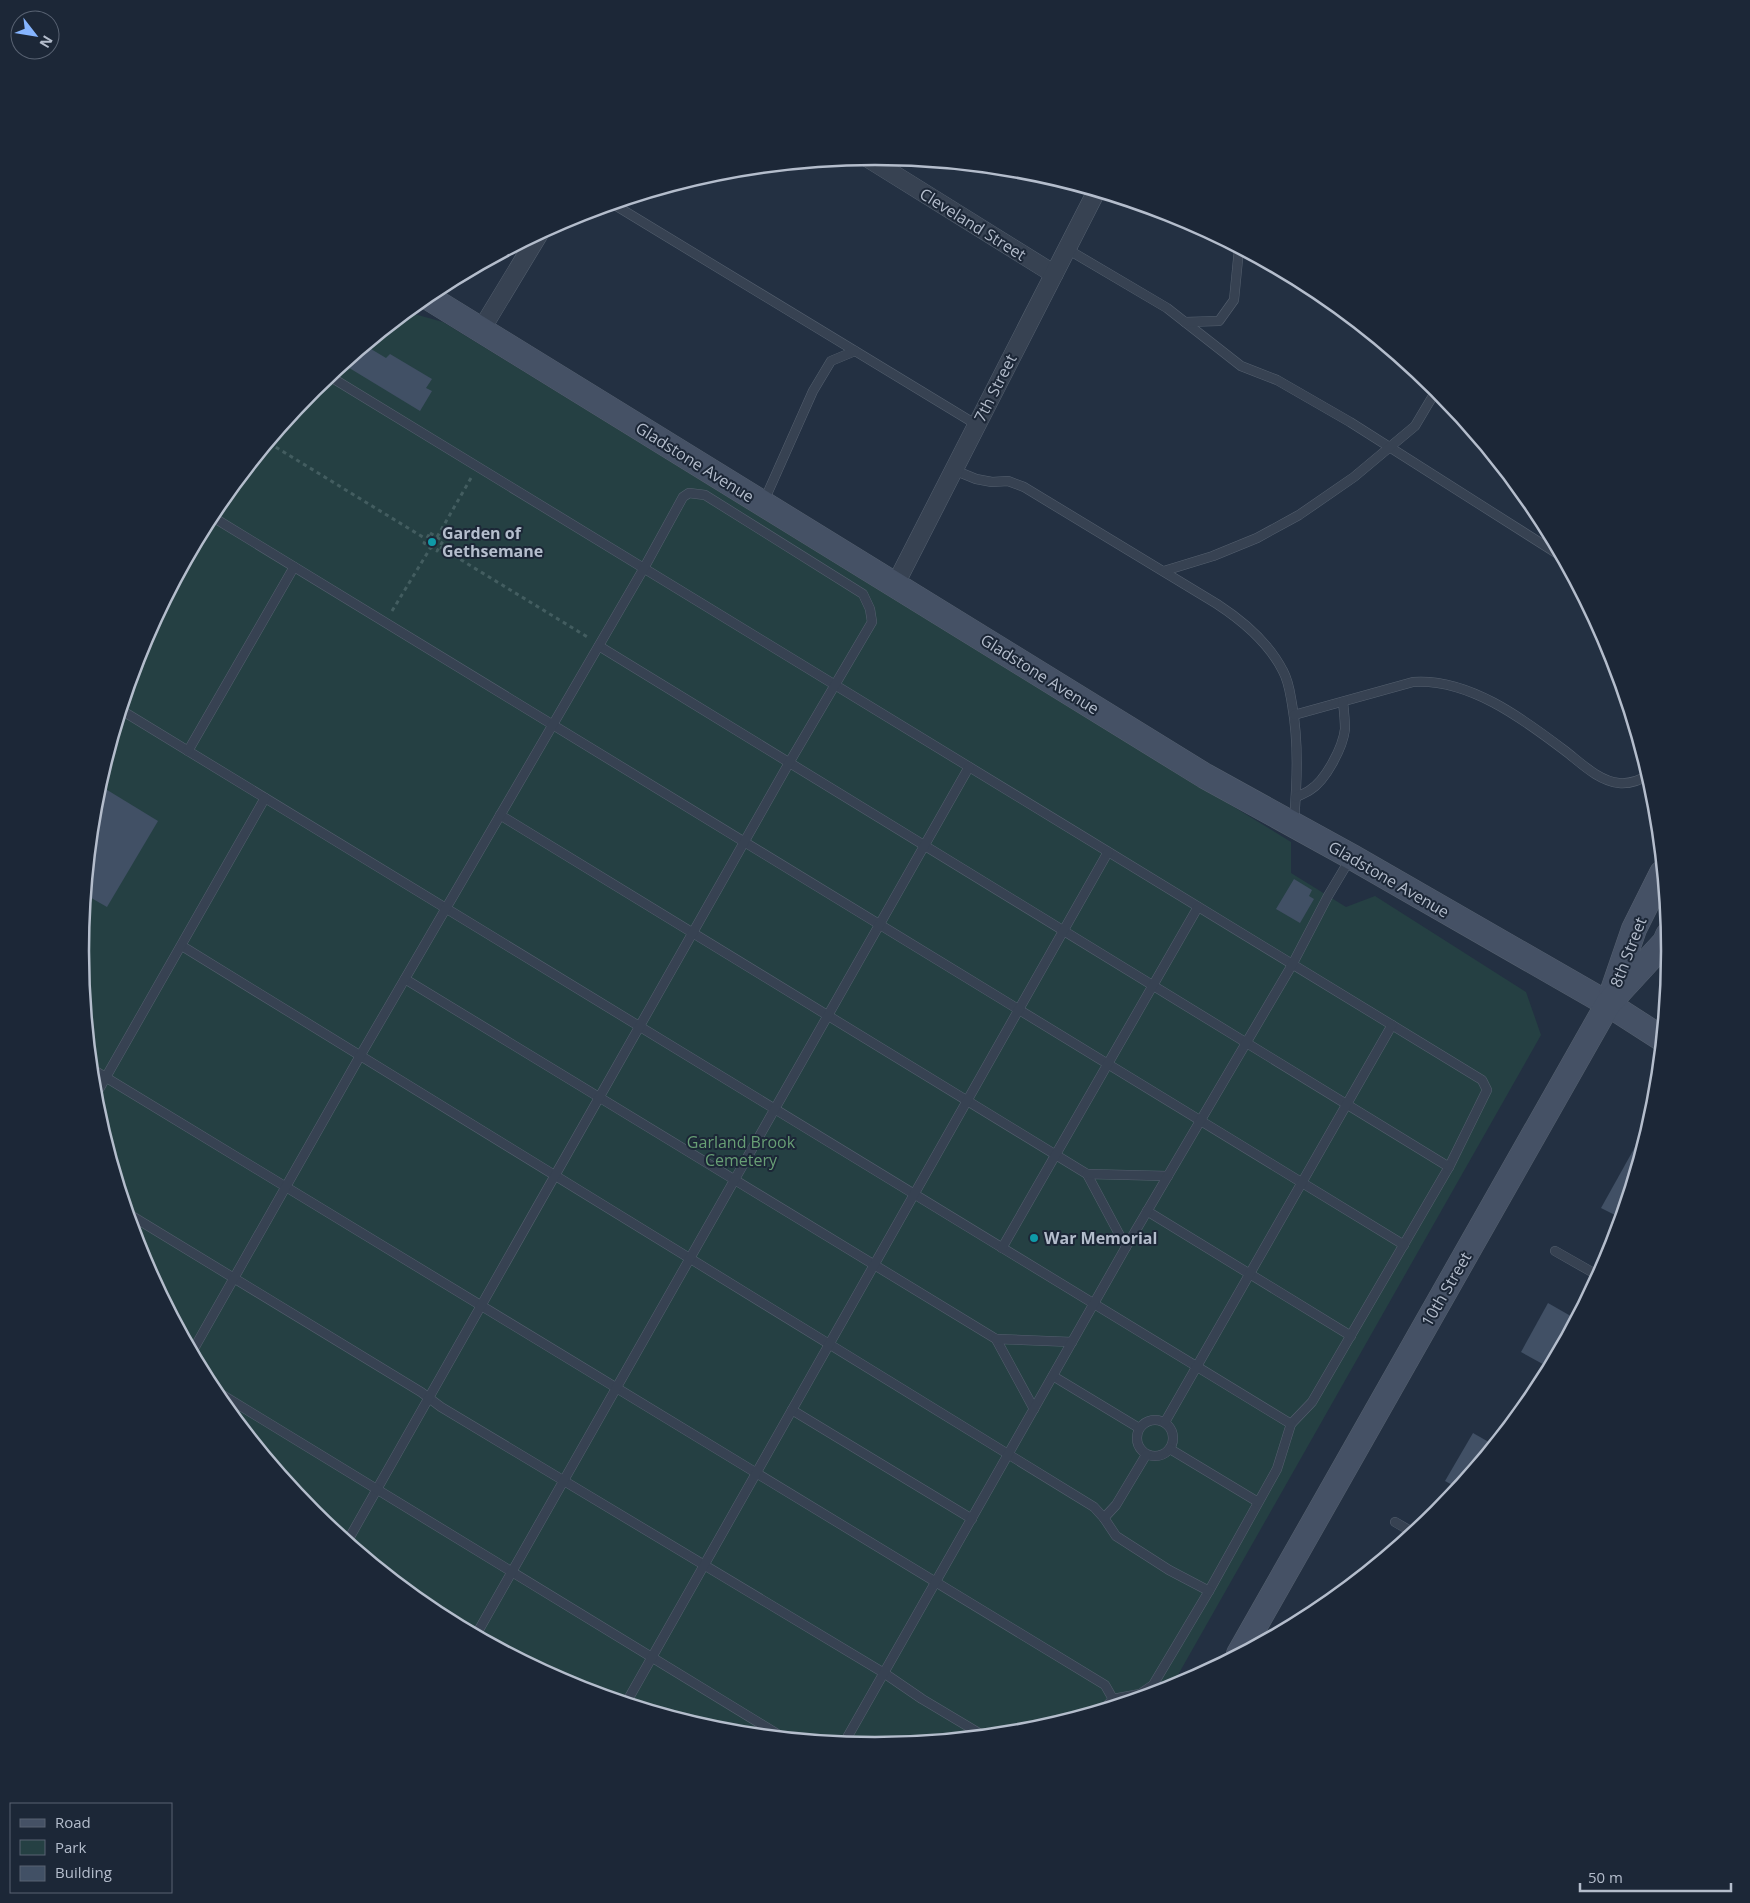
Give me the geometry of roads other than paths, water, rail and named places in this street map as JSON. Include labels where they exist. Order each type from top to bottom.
[{"type":"street","name":"Cleveland Street","points":[[879,165],[1054,274]]},
{"type":"street","name":"7th Street","points":[[894,585],[1094,197]]},
{"type":"street","points":[[481,330],[534,243]]},
{"type":"street","name":"Gladstone Avenue","points":[[434,301],[1205,776],[1352,856],[1608,1004],[1657,1035]]},
{"type":"street","name":"8th Street","points":[[1608,1004],[1634,928],[1658,881]]},
{"type":"street","name":"10th Street","points":[[1245,1645],[1608,1004],[1661,945]]},
{"type":"lane","points":[[619,208],[977,425]]},
{"type":"lane","points":[[1067,249],[1167,308],[1241,366],[1277,380],[1350,422],[1551,549]]},
{"type":"lane","points":[[1185,322],[1219,321],[1234,300],[1238,255]]},
{"type":"lane","points":[[763,504],[813,391],[831,361],[855,351]]},
{"type":"lane","points":[[336,380],[1482,1080],[1487,1090],[1449,1167],[1312,1402],[1291,1424],[1277,1469],[1209,1591],[1153,1685],[1148,1689]]},
{"type":"lane","points":[[1164,571],[1213,556],[1257,538],[1299,515],[1354,477],[1415,426],[1432,397]]},
{"type":"lane","points":[[954,470],[976,479],[992,482],[1008,481],[1024,487],[1238,618],[1265,646],[1284,672],[1289,687],[1296,726],[1298,776],[1294,825]]},
{"type":"lane","points":[[195,1347],[360,1056],[644,568],[683,497],[689,493],[704,495],[863,594],[870,609],[872,622],[789,763],[350,1536]]},
{"type":"lane","points":[[218,520],[1404,1245]]},
{"type":"lane","points":[[188,751],[294,567]]},
{"type":"lane","points":[[598,646],[1449,1167]]},
{"type":"lane","points":[[1294,715],[1413,682],[1428,681],[1450,685],[1483,698],[1511,713],[1605,779],[1619,783],[1635,783],[1642,779]]},
{"type":"lane","points":[[1296,797],[1311,790],[1334,761],[1345,729],[1343,702]]},
{"type":"lane","points":[[126,713],[1291,1424]]},
{"type":"lane","points":[[479,1630],[969,767]]},
{"type":"lane","points":[[101,1087],[265,798]]},
{"type":"lane","points":[[500,816],[1087,1174],[1126,1246]]},
{"type":"lane","points":[[629,1698],[1108,852]]},
{"type":"lane","points":[[847,1737],[1126,1246],[1292,965],[1328,896],[1352,856]]},
{"type":"lane","points":[[1002,1248],[1198,907]]},
{"type":"lane","points":[[182,946],[1094,1507],[1116,1536],[1169,1570],[1209,1591]]},
{"type":"lane","points":[[405,979],[996,1339],[1072,1342]]},
{"type":"lane","points":[[1165,1422],[1392,1025]]},
{"type":"lane","points":[[98,1073],[1105,1685],[1113,1699],[1126,1697]]},
{"type":"lane","points":[[1087,1174],[1168,1176]]},
{"type":"lane","points":[[1147,1211],[1351,1336]]},
{"type":"lane","points":[[136,1218],[421,1392],[429,1399],[884,1673],[922,1699],[976,1731]]},
{"type":"lane","points":[[1555,1251],[1592,1272]]},
{"type":"lane","points":[[996,1339],[1034,1409]]},
{"type":"lane","points":[[1053,1376],[1139,1428]]},
{"type":"lane","points":[[229,1399],[773,1731]]},
{"type":"lane","points":[[792,1410],[972,1519]]},
{"type":"lane","points":[[1151,1420],[1165,1422],[1173,1434],[1170,1449],[1159,1456],[1146,1455],[1137,1444],[1139,1428],[1151,1420]]},
{"type":"lane","points":[[1170,1449],[1258,1502]]},
{"type":"lane","points":[[1104,1518],[1116,1505],[1146,1455]]},
{"type":"lane","points":[[1395,1522],[1408,1529]]},
{"type":"place","name":"Garden of Gethsemane","points":[[432,542]]},
{"type":"place","name":"War Memorial","points":[[1034,1238]]},
{"type":"park label","name":"Garland Brook Cemetery","points":[[741,1151]]}]
